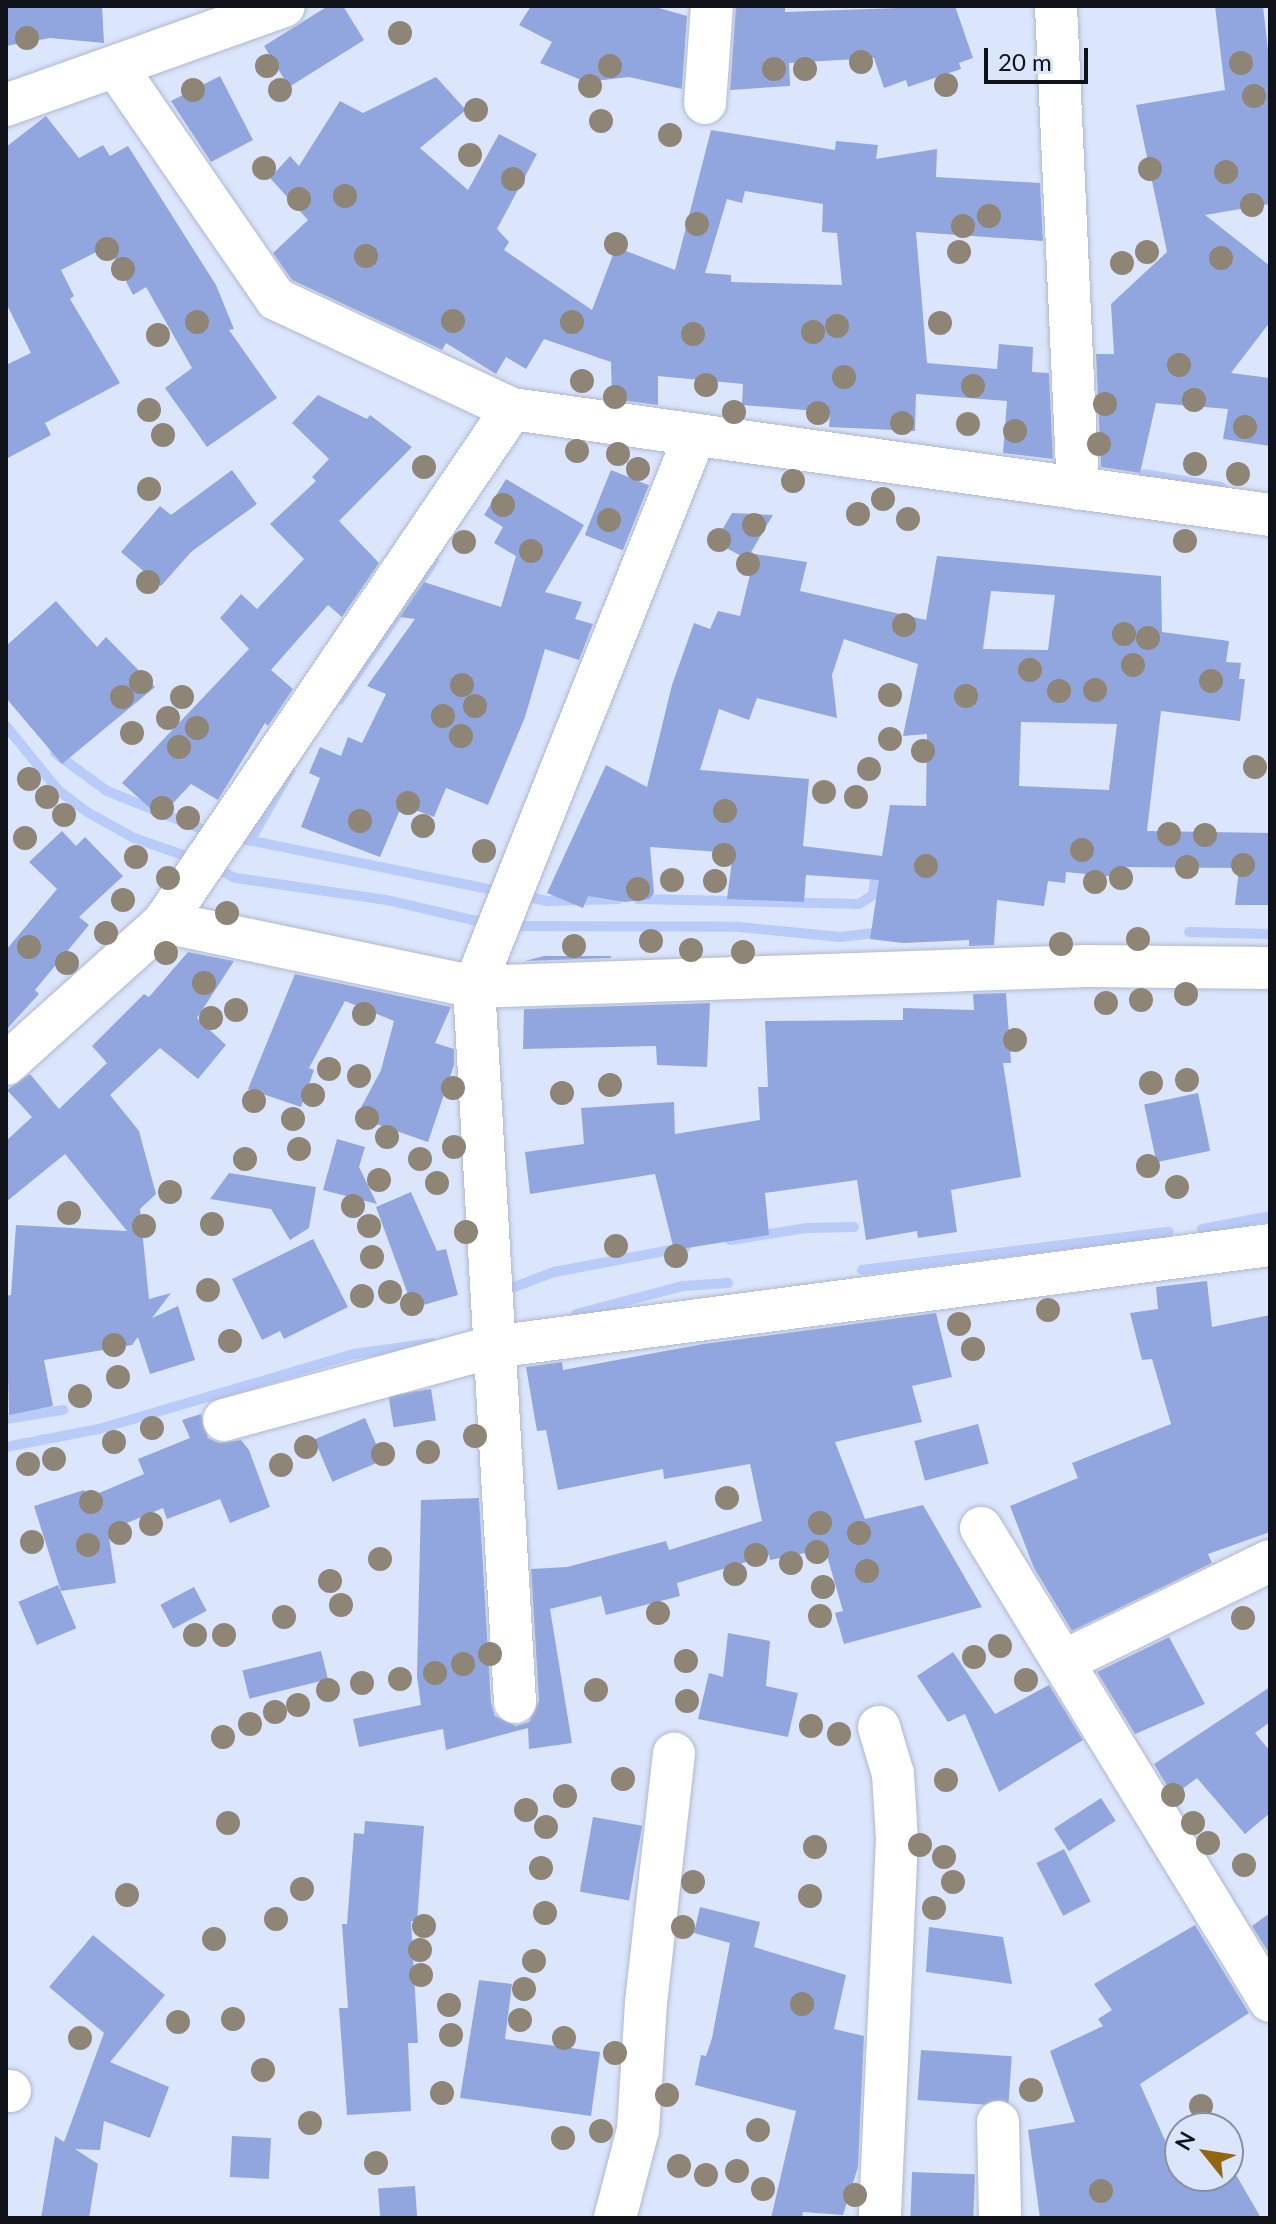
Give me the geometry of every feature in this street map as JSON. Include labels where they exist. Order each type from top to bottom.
[{"type":"street","points":[[6,105],[284,6]]},
{"type":"street","points":[[705,103],[712,6]]},
{"type":"street","points":[[1056,6],[1078,488]]},
{"type":"street","points":[[116,67],[276,299],[512,409],[1270,515]]},
{"type":"street","points":[[6,1064],[164,922],[512,409]]},
{"type":"street","points":[[515,1702],[474,987],[695,435]]},
{"type":"street","points":[[164,922],[474,987],[1087,966],[1270,968]]},
{"type":"street","points":[[224,1420],[493,1347],[1270,1245]]},
{"type":"street","points":[[981,1528],[1270,2001]]},
{"type":"street","points":[[1064,1661],[1270,1561]]},
{"type":"street","points":[[879,1727],[893,1774],[897,1839],[880,2218]]},
{"type":"street","points":[[615,2218],[638,2130],[646,2003],[674,1754]]},
{"type":"street","points":[[998,2122],[1000,2218]]},
{"type":"building","points":[[6,6],[102,6],[104,43],[50,38],[6,46]]},
{"type":"building","points":[[328,6],[343,6],[364,40],[289,87],[264,46]]},
{"type":"building","points":[[531,6],[652,6],[687,16],[682,89],[629,77],[586,82],[540,63],[552,42],[519,25]]},
{"type":"building","points":[[736,6],[785,6],[785,12],[955,6],[973,58],[959,63],[961,69],[908,87],[906,80],[884,88],[874,58],[789,63],[790,86],[730,90]]},
{"type":"building","points":[[1215,6],[1263,6],[1270,68],[1270,204],[1205,215],[1270,266],[1270,322],[1231,373],[1270,378],[1270,446],[1223,439],[1228,409],[1156,403],[1140,473],[1101,467],[1096,354],[1114,354],[1111,304],[1167,252],[1136,105],[1225,90]]},
{"type":"building","points":[[220,76],[253,140],[211,162],[171,101]]},
{"type":"building","points":[[436,77],[466,110],[420,148],[468,190],[499,134],[537,154],[497,229],[509,242],[504,250],[592,310],[616,247],[675,270],[711,130],[835,150],[836,141],[878,145],[876,159],[937,149],[936,177],[1040,183],[1043,241],[916,232],[927,363],[997,369],[999,344],[1033,347],[1032,372],[1049,373],[1053,459],[1003,453],[1007,401],[916,394],[915,431],[829,427],[830,412],[742,405],[743,384],[658,376],[658,405],[612,399],[611,362],[544,339],[526,369],[506,357],[496,374],[446,343],[442,350],[292,280],[273,253],[308,220],[270,178],[290,156],[299,166],[340,101],[363,113]],"holes":[[[745,191],[823,204],[822,232],[837,233],[842,285],[731,282],[731,275],[705,273],[727,199],[742,203]]]},
{"type":"building","points":[[46,116],[79,158],[103,145],[110,156],[128,146],[216,285],[234,329],[229,330],[277,398],[207,447],[165,388],[192,368],[146,287],[133,295],[108,246],[61,270],[74,296],[70,299],[120,383],[45,423],[51,435],[6,459],[6,365],[31,353],[6,303],[6,147]]},
{"type":"building","points":[[318,395],[367,419],[370,415],[412,447],[339,521],[379,563],[342,617],[328,605],[271,670],[293,689],[268,726],[265,723],[218,800],[191,784],[160,817],[122,783],[249,649],[220,618],[241,594],[257,609],[304,559],[270,524],[316,481],[312,477],[329,459],[292,423]]},
{"type":"building","points":[[232,470],[257,504],[191,552],[161,586],[121,552],[160,506],[171,515]]},
{"type":"building","points":[[611,470],[649,485],[623,550],[585,535]]},
{"type":"building","points":[[506,479],[584,525],[545,592],[582,602],[575,619],[593,624],[579,660],[545,649],[525,717],[488,805],[446,788],[434,817],[402,805],[380,857],[301,827],[320,778],[309,773],[320,747],[341,756],[348,737],[362,743],[386,694],[367,686],[415,619],[400,617],[424,582],[501,607],[516,556],[494,543],[503,527],[484,515]]},
{"type":"building","points":[[732,513],[773,515],[747,559],[715,542]]},
{"type":"building","points":[[755,554],[807,562],[800,591],[926,620],[937,556],[1161,576],[1162,632],[1229,641],[1226,662],[1241,663],[1239,679],[1245,679],[1240,721],[1161,711],[1147,831],[1270,833],[1270,905],[1235,905],[1239,868],[1125,867],[1126,874],[1107,876],[1066,872],[1065,883],[1048,881],[1044,906],[997,900],[994,945],[969,946],[969,940],[903,943],[870,939],[879,880],[806,875],[804,902],[727,899],[733,853],[650,847],[654,893],[649,899],[625,902],[588,896],[583,908],[547,893],[606,765],[647,787],[672,685],[694,623],[710,629],[718,611],[740,616]],"holes":[[[991,591],[1055,595],[1048,650],[983,649]],[[844,639],[918,664],[903,736],[927,734],[926,806],[890,805],[882,856],[803,846],[809,779],[700,770],[719,709],[749,720],[757,698],[837,718],[832,675]],[[1021,722],[1117,724],[1109,790],[1019,786]]]},
{"type":"building","points":[[56,601],[97,647],[106,637],[155,687],[62,764],[6,698],[6,646]]},
{"type":"building","points":[[62,831],[76,846],[85,837],[123,876],[79,917],[89,925],[35,990],[39,994],[6,1030],[6,950],[57,889],[29,862]]},
{"type":"building","points":[[188,952],[234,961],[197,1018],[226,1045],[198,1079],[160,1048],[110,1095],[139,1131],[156,1194],[140,1209],[149,1299],[171,1293],[152,1318],[178,1306],[195,1360],[150,1374],[138,1337],[132,1345],[44,1360],[53,1406],[9,1415],[6,1296],[11,1295],[16,1225],[127,1231],[65,1154],[6,1202],[6,1141],[32,1117],[7,1090],[30,1074],[59,1109],[107,1063],[92,1046],[144,994],[149,997]]},
{"type":"building","points":[[544,956],[611,956],[611,958],[525,961]]},
{"type":"building","points":[[295,974],[451,1007],[435,1043],[454,1049],[454,1065],[428,1142],[356,1117],[381,1070],[394,1021],[345,1001],[309,1068],[314,1070],[301,1107],[248,1089]]},
{"type":"building","points":[[1006,993],[1011,1063],[1003,1063],[1021,1177],[951,1190],[957,1232],[918,1238],[917,1231],[866,1240],[857,1180],[765,1193],[769,1235],[674,1250],[655,1174],[530,1194],[525,1152],[584,1144],[581,1108],[674,1102],[675,1134],[760,1120],[758,1087],[768,1087],[765,1021],[903,1020],[903,1008],[974,1010],[973,994]]},
{"type":"building","points":[[710,1003],[707,1067],[657,1065],[656,1046],[523,1049],[524,1009]]},
{"type":"building","points":[[1198,1093],[1210,1151],[1156,1162],[1144,1104]]},
{"type":"building","points":[[337,1139],[365,1147],[359,1167],[377,1204],[323,1190]]},
{"type":"building","points":[[229,1173],[316,1187],[309,1228],[290,1240],[271,1209],[210,1199]]},
{"type":"building","points":[[411,1192],[437,1251],[446,1249],[458,1295],[413,1308],[376,1207]]},
{"type":"building","points":[[313,1239],[348,1307],[284,1339],[280,1331],[262,1340],[232,1279]]},
{"type":"building","points":[[1207,1281],[1212,1327],[1270,1315],[1270,1532],[1208,1554],[1212,1563],[1072,1631],[1034,1568],[1010,1506],[1078,1478],[1072,1463],[1171,1424],[1152,1359],[1142,1360],[1130,1313],[1158,1309],[1156,1287]]},
{"type":"building","points":[[936,1313],[952,1377],[912,1386],[922,1422],[835,1442],[865,1519],[923,1505],[982,1607],[844,1644],[835,1613],[843,1611],[825,1549],[770,1560],[769,1555],[677,1583],[680,1596],[606,1615],[601,1596],[550,1609],[572,1743],[529,1749],[528,1728],[446,1750],[443,1729],[359,1747],[353,1719],[421,1705],[417,1676],[421,1500],[479,1498],[491,1703],[495,1716],[516,1726],[529,1722],[539,1701],[531,1569],[567,1567],[666,1541],[669,1550],[762,1521],[750,1464],[664,1479],[663,1469],[558,1490],[546,1430],[537,1431],[526,1367],[562,1362],[563,1370],[703,1344]]},
{"type":"building","points":[[431,1389],[436,1421],[394,1427],[389,1396]]},
{"type":"building","points":[[201,1414],[208,1438],[219,1443],[241,1440],[249,1450],[270,1507],[230,1523],[220,1499],[167,1519],[163,1508],[108,1531],[116,1583],[61,1591],[34,1506],[84,1490],[87,1498],[144,1474],[138,1459],[190,1438],[182,1420]]},
{"type":"building","points":[[365,1418],[383,1460],[332,1482],[314,1439]]},
{"type":"building","points":[[978,1424],[989,1464],[925,1481],[914,1441]]},
{"type":"building","points":[[58,1585],[76,1628],[37,1645],[18,1602]]},
{"type":"building","points":[[194,1587],[207,1611],[173,1629],[160,1605]]},
{"type":"building","points":[[728,1633],[770,1641],[766,1686],[798,1693],[788,1737],[698,1719],[709,1673],[723,1677]]},
{"type":"building","points":[[1169,1637],[1205,1704],[1135,1734],[1097,1672]]},
{"type":"building","points":[[321,1651],[328,1679],[249,1699],[242,1671]]},
{"type":"building","points":[[953,1652],[995,1714],[1049,1685],[1083,1740],[999,1792],[965,1714],[948,1722],[917,1676]]},
{"type":"building","points":[[1270,1687],[1270,1722],[1255,1733],[1270,1751],[1270,1813],[1245,1834],[1197,1778],[1173,1796],[1154,1764]]},
{"type":"building","points":[[1101,1798],[1116,1821],[1069,1851],[1054,1828]]},
{"type":"building","points":[[593,1817],[642,1826],[629,1901],[580,1892]]},
{"type":"building","points":[[365,1821],[424,1826],[417,1921],[411,1921],[418,2043],[408,2043],[411,2111],[347,2115],[339,2008],[348,2008],[342,1924],[347,1924],[354,1833],[364,1834]]},
{"type":"building","points":[[1064,1849],[1091,1902],[1063,1916],[1036,1863]]},
{"type":"building","points":[[700,1907],[760,1922],[754,1947],[846,1975],[834,2029],[864,2036],[858,2167],[843,2215],[803,2212],[802,2218],[771,2218],[796,2111],[695,2085],[701,2055],[706,2056],[712,2038],[730,1943],[694,1933]]},
{"type":"building","points":[[1270,1913],[1270,1955],[1252,1926]]},
{"type":"building","points":[[1195,1925],[1249,2013],[1140,2084],[1164,2138],[1164,2192],[1244,2192],[1244,2189],[1261,2218],[1040,2218],[1028,2130],[1075,2122],[1050,2051],[1103,2026],[1098,2019],[1112,2010],[1094,1984]]},
{"type":"building","points":[[929,1927],[1003,1937],[1012,1984],[926,1972]]},
{"type":"building","points":[[93,1935],[165,1995],[110,2062],[169,2087],[150,2138],[104,2121],[100,2150],[75,2149],[98,2164],[89,2218],[41,2218],[55,2136],[64,2142],[104,2033],[49,1987]]},
{"type":"building","points":[[479,1980],[512,1984],[505,2039],[600,2052],[591,2116],[460,2098]]},
{"type":"building","points":[[921,2050],[1012,2056],[1008,2106],[918,2100]]},
{"type":"building","points":[[232,2136],[271,2138],[269,2179],[230,2177]]},
{"type":"building","points":[[912,2172],[975,2174],[973,2218],[910,2218]]},
{"type":"building","points":[[415,2186],[417,2218],[380,2218],[378,2189]]},
{"type":"waterway","points":[[1144,474],[1221,487]]},
{"type":"waterway","points":[[340,699],[434,560]]},
{"type":"waterway","points":[[6,726],[58,790],[87,812],[134,838],[195,859]]},
{"type":"waterway","points":[[55,753],[107,791],[214,834]]},
{"type":"waterway","points":[[250,841],[290,771]]},
{"type":"waterway","points":[[233,837],[503,892]]},
{"type":"waterway","points":[[213,867],[236,878],[387,900],[489,924]]},
{"type":"waterway","points":[[638,899],[859,904],[873,895],[876,869]]},
{"type":"waterway","points":[[519,895],[548,901],[618,899]]},
{"type":"waterway","points":[[508,926],[739,927],[841,937],[882,932]]},
{"type":"waterway","points":[[1189,932],[1270,934]]},
{"type":"waterway","points":[[1202,1229],[1270,1216]]},
{"type":"waterway","points":[[730,1240],[807,1228],[854,1227]]},
{"type":"waterway","points":[[862,1270],[1169,1232]]},
{"type":"waterway","points":[[501,1292],[554,1272],[686,1247]]},
{"type":"waterway","points":[[576,1314],[683,1286],[728,1283]]},
{"type":"waterway","points":[[6,1447],[99,1429],[354,1354],[432,1343]]},
{"type":"waterway","points":[[6,1419],[63,1410]]}]
